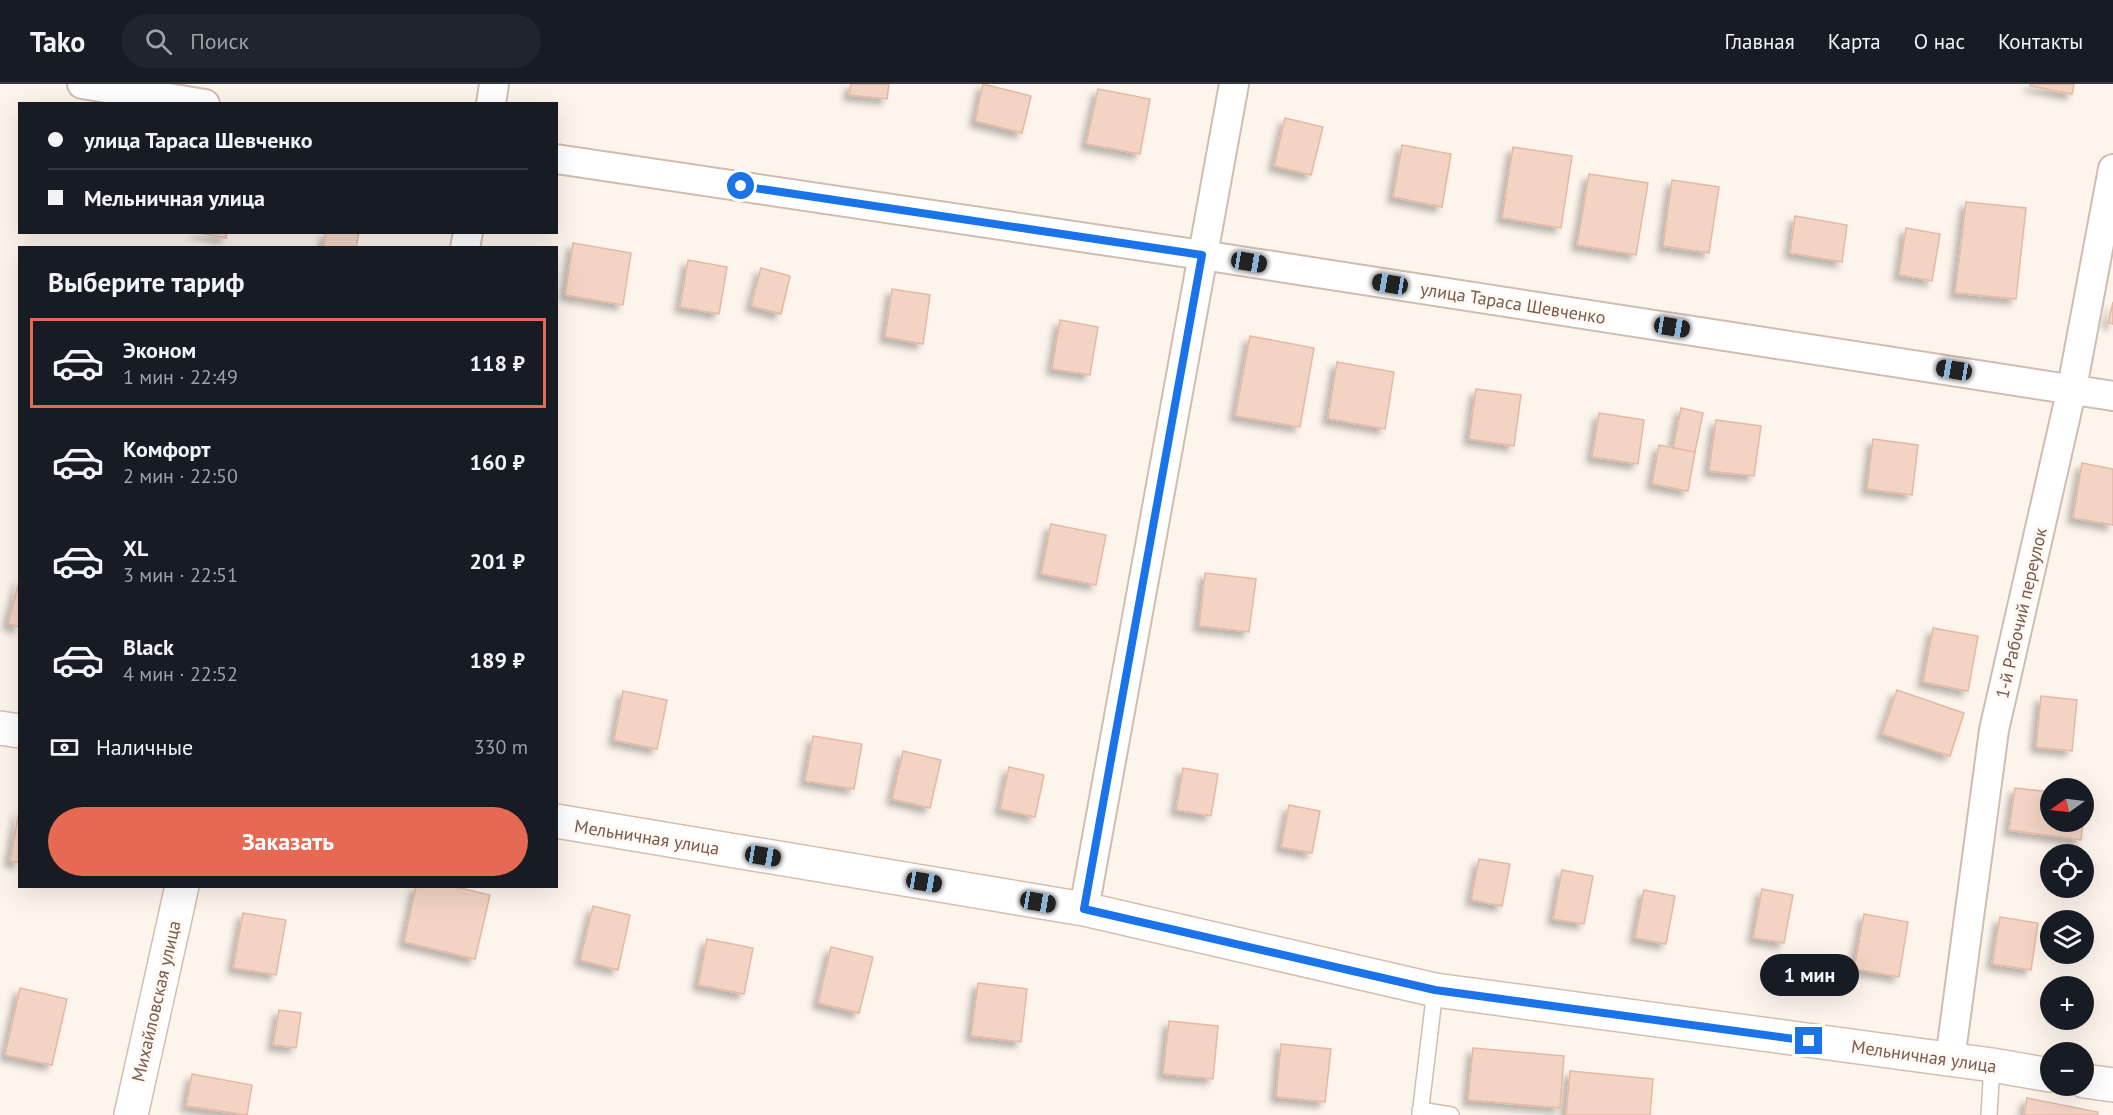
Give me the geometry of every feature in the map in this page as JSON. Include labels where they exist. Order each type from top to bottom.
[{"type":"main road","points":[[0,728],[18,731]]},
{"type":"main road","name":"Мельничная улица","points":[[558,821],[1084,909],[1435,990],[2040,1073]]},
{"type":"main road","name":"Михайловская улица","points":[[131,1115],[182,888]]},
{"type":"main road","points":[[2094,1083],[2113,1086]]},
{"type":"street","points":[[82,84],[193,102]]},
{"type":"street","points":[[491,102],[494,84]]},
{"type":"street","points":[[1084,909],[1234,84]]},
{"type":"street","name":"улица Тараса Шевченко","points":[[558,159],[1202,255],[2113,396]]},
{"type":"street","name":"1-й Рабочий переулок","points":[[1950,1060],[1994,730],[2072,388],[2113,169]]},
{"type":"lane","points":[[1435,990],[1420,1112],[1451,1115]]},
{"type":"lane","points":[[1989,1115],[1992,1065]]},
{"type":"building","points":[[851,84],[889,84],[887,99],[849,95]]},
{"type":"building","points":[[983,84],[1031,96],[1022,133],[975,121]]},
{"type":"building","points":[[2030,84],[2074,84],[2072,94],[2030,86]]},
{"type":"building","points":[[1098,89],[1150,99],[1140,154],[1086,144]]},
{"type":"building","points":[[1285,118],[1323,127],[1311,175],[1274,166]]},
{"type":"building","points":[[1402,145],[1451,154],[1442,207],[1393,197]]},
{"type":"building","points":[[1513,147],[1572,156],[1561,228],[1502,218]]},
{"type":"building","points":[[1589,174],[1648,183],[1636,255],[1577,245]]},
{"type":"building","points":[[1672,180],[1719,187],[1709,253],[1663,246]]},
{"type":"building","points":[[1966,202],[2026,208],[2016,299],[1955,293]]},
{"type":"building","points":[[1795,216],[1847,225],[1842,262],[1790,253]]},
{"type":"building","points":[[1906,228],[1940,234],[1932,281],[1899,275]]},
{"type":"building","points":[[205,234],[227,234],[226,238]]},
{"type":"building","points":[[326,234],[359,234],[356,246],[323,246]]},
{"type":"building","points":[[573,243],[631,253],[623,305],[565,295]]},
{"type":"building","points":[[688,260],[727,267],[719,314],[680,307]]},
{"type":"building","points":[[761,268],[790,276],[781,314],[751,306]]},
{"type":"building","points":[[892,289],[930,295],[923,344],[885,337]]},
{"type":"building","points":[[2113,302],[2113,324],[2108,323]]},
{"type":"building","points":[[1060,320],[1098,327],[1090,375],[1052,369]]},
{"type":"building","points":[[1250,336],[1314,348],[1300,427],[1235,416]]},
{"type":"building","points":[[1337,362],[1394,372],[1385,429],[1328,419]]},
{"type":"building","points":[[1476,389],[1521,395],[1514,446],[1469,439]]},
{"type":"building","points":[[1681,408],[1703,413],[1695,452],[1673,448]]},
{"type":"building","points":[[1599,413],[1644,420],[1638,464],[1592,457]]},
{"type":"building","points":[[1716,420],[1761,426],[1754,476],[1709,471]]},
{"type":"building","points":[[1873,439],[1918,445],[1912,495],[1867,489]]},
{"type":"building","points":[[1659,445],[1695,452],[1688,491],[1652,484]]},
{"type":"building","points":[[2082,463],[2113,469],[2113,525],[2073,518]]},
{"type":"building","points":[[1051,524],[1106,535],[1096,585],[1041,574]]},
{"type":"building","points":[[1205,573],[1256,579],[1249,632],[1199,626]]},
{"type":"building","points":[[18,586],[18,626],[8,624]]},
{"type":"building","points":[[1933,628],[1978,636],[1968,691],[1923,682]]},
{"type":"building","points":[[1897,690],[1964,713],[1950,756],[1882,734]]},
{"type":"building","points":[[623,691],[667,700],[657,749],[614,740]]},
{"type":"building","points":[[2041,696],[2077,700],[2072,751],[2036,747]]},
{"type":"building","points":[[813,736],[862,744],[854,789],[805,781]]},
{"type":"building","points":[[903,751],[941,760],[930,808],[892,799]]},
{"type":"building","points":[[1009,767],[1044,775],[1035,817],[1000,809]]},
{"type":"building","points":[[1183,768],[1218,774],[1211,816],[1176,810]]},
{"type":"building","points":[[2015,788],[2040,791],[2040,832],[2082,832],[2081,840],[2009,830]]},
{"type":"building","points":[[1289,805],[1320,811],[1312,853],[1281,847]]},
{"type":"building","points":[[18,817],[18,863],[10,861]]},
{"type":"building","points":[[1479,859],[1510,864],[1502,906],[1471,900]]},
{"type":"building","points":[[1562,870],[1593,876],[1584,924],[1553,919]]},
{"type":"building","points":[[416,888],[460,888],[490,895],[475,959],[404,942]]},
{"type":"building","points":[[1762,889],[1793,895],[1784,943],[1753,938]]},
{"type":"building","points":[[1644,890],[1675,896],[1666,944],[1635,938]]},
{"type":"building","points":[[593,906],[630,915],[618,970],[580,960]]},
{"type":"building","points":[[243,913],[286,920],[276,975],[233,968]]},
{"type":"building","points":[[1864,914],[1908,922],[1899,977],[1854,969]]},
{"type":"building","points":[[2000,917],[2038,923],[2031,970],[1992,964]]},
{"type":"building","points":[[707,939],[753,948],[744,994],[698,985]]},
{"type":"building","points":[[831,947],[873,957],[859,1013],[818,1003]]},
{"type":"building","points":[[978,983],[1027,989],[1021,1042],[971,1036]]},
{"type":"building","points":[[20,988],[67,999],[52,1065],[5,1055]]},
{"type":"building","points":[[279,1010],[301,1013],[296,1048],[273,1045]]},
{"type":"building","points":[[1169,1021],[1218,1026],[1213,1079],[1163,1074]]},
{"type":"building","points":[[1281,1044],[1331,1049],[1325,1102],[1276,1097]]},
{"type":"building","points":[[1473,1048],[1564,1056],[1560,1108],[1468,1100]]},
{"type":"building","points":[[1570,1071],[1653,1079],[1650,1115],[1566,1115]]},
{"type":"building","points":[[192,1074],[252,1085],[247,1115],[186,1106]]},
{"type":"building","points":[[2027,1098],[2098,1112],[2098,1115],[2024,1115]]},
{"type":"route","points":[[741,186],[1202,255],[1084,909],[1435,990],[1809,1041]]}]
